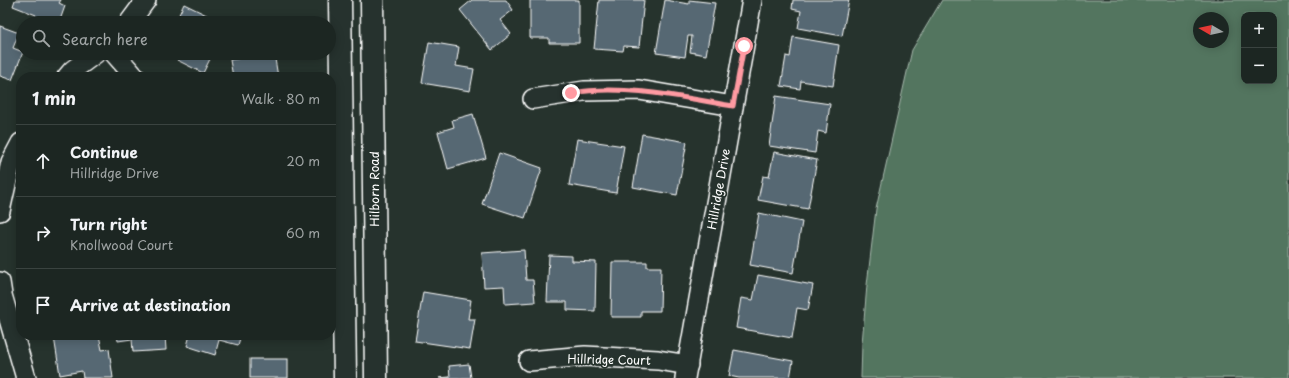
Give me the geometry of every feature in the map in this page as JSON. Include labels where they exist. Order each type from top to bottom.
[{"type":"street","points":[[134,16],[146,0]]},
{"type":"street","points":[[340,0],[345,378]]},
{"type":"street","name":"Hilborn Road","points":[[372,0],[376,378]]},
{"type":"street","name":"Hillridge Drive","points":[[686,371],[752,0]]},
{"type":"street","points":[[71,72],[87,60]]},
{"type":"street","points":[[120,60],[130,72]]},
{"type":"street","points":[[533,99],[584,91],[640,90],[733,106]]},
{"type":"street","points":[[0,211],[11,162],[16,152]]},
{"type":"street","points":[[0,282],[2,295],[26,378]]},
{"type":"street","name":"Hillridge Court","points":[[529,361],[585,356],[658,360],[686,371]]},
{"type":"green space","points":[[942,0],[1289,0],[1289,378],[861,378],[867,285],[876,209],[912,50]]},
{"type":"building","points":[[15,0],[61,0],[59,3],[65,6],[61,16],[36,16],[13,6]]},
{"type":"building","points":[[472,0],[506,0],[513,10],[500,20],[511,34],[492,50],[460,10]]},
{"type":"building","points":[[530,0],[579,0],[579,43],[549,43],[549,38],[530,38]]},
{"type":"building","points":[[599,0],[644,0],[639,47],[624,46],[623,51],[594,49]]},
{"type":"building","points":[[665,0],[689,4],[689,0],[715,3],[706,55],[690,52],[692,36],[688,36],[685,57],[656,53]]},
{"type":"building","points":[[793,0],[849,0],[842,36],[798,28],[801,11],[792,9]]},
{"type":"building","points":[[184,4],[209,16],[178,16]]},
{"type":"building","points":[[0,26],[16,32],[16,40],[13,48],[16,49],[16,60],[20,60],[12,80],[0,76]]},
{"type":"building","points":[[793,37],[839,45],[833,86],[801,81],[800,89],[781,86],[786,56],[790,57]]},
{"type":"building","points":[[429,42],[459,47],[456,66],[474,69],[470,91],[422,83]]},
{"type":"building","points":[[177,60],[210,60],[204,72]]},
{"type":"building","points":[[230,60],[275,60],[277,72],[232,72]]},
{"type":"building","points":[[776,96],[830,104],[826,133],[818,131],[815,153],[769,146]]},
{"type":"building","points":[[473,114],[486,158],[448,169],[438,132],[454,127],[452,120]]},
{"type":"building","points":[[642,134],[687,142],[677,195],[633,187]]},
{"type":"building","points":[[577,139],[624,146],[616,193],[569,185]]},
{"type":"building","points":[[774,152],[817,160],[808,209],[758,200],[763,176],[769,177]]},
{"type":"building","points":[[499,153],[542,168],[525,218],[482,204]]},
{"type":"building","points":[[759,213],[802,222],[793,273],[750,265]]},
{"type":"building","points":[[524,250],[526,280],[533,280],[535,302],[505,304],[504,286],[484,287],[482,253]]},
{"type":"building","points":[[549,255],[572,256],[572,261],[596,262],[595,311],[567,310],[567,302],[547,302]]},
{"type":"building","points":[[612,262],[647,262],[647,267],[661,267],[660,311],[641,311],[641,317],[611,317]]},
{"type":"building","points":[[758,275],[813,285],[808,310],[797,308],[792,338],[736,328],[741,298],[753,300]]},
{"type":"building","points":[[423,292],[471,300],[468,319],[475,319],[470,349],[415,341]]},
{"type":"building","points":[[54,340],[100,340],[102,350],[109,349],[113,378],[83,378],[82,371],[60,375]]},
{"type":"building","points":[[132,340],[165,340],[166,350],[133,352]]},
{"type":"building","points":[[189,340],[219,340],[215,355],[187,346]]},
{"type":"building","points":[[219,340],[240,340],[238,345]]},
{"type":"building","points":[[734,350],[793,361],[790,378],[739,378],[729,376]]},
{"type":"building","points":[[250,359],[288,359],[288,378],[250,378]]},
{"type":"building","points":[[469,364],[471,378],[439,378],[450,377],[449,366]]},
{"type":"route","points":[[571,93],[584,91],[640,90],[733,106],[744,46]]}]
